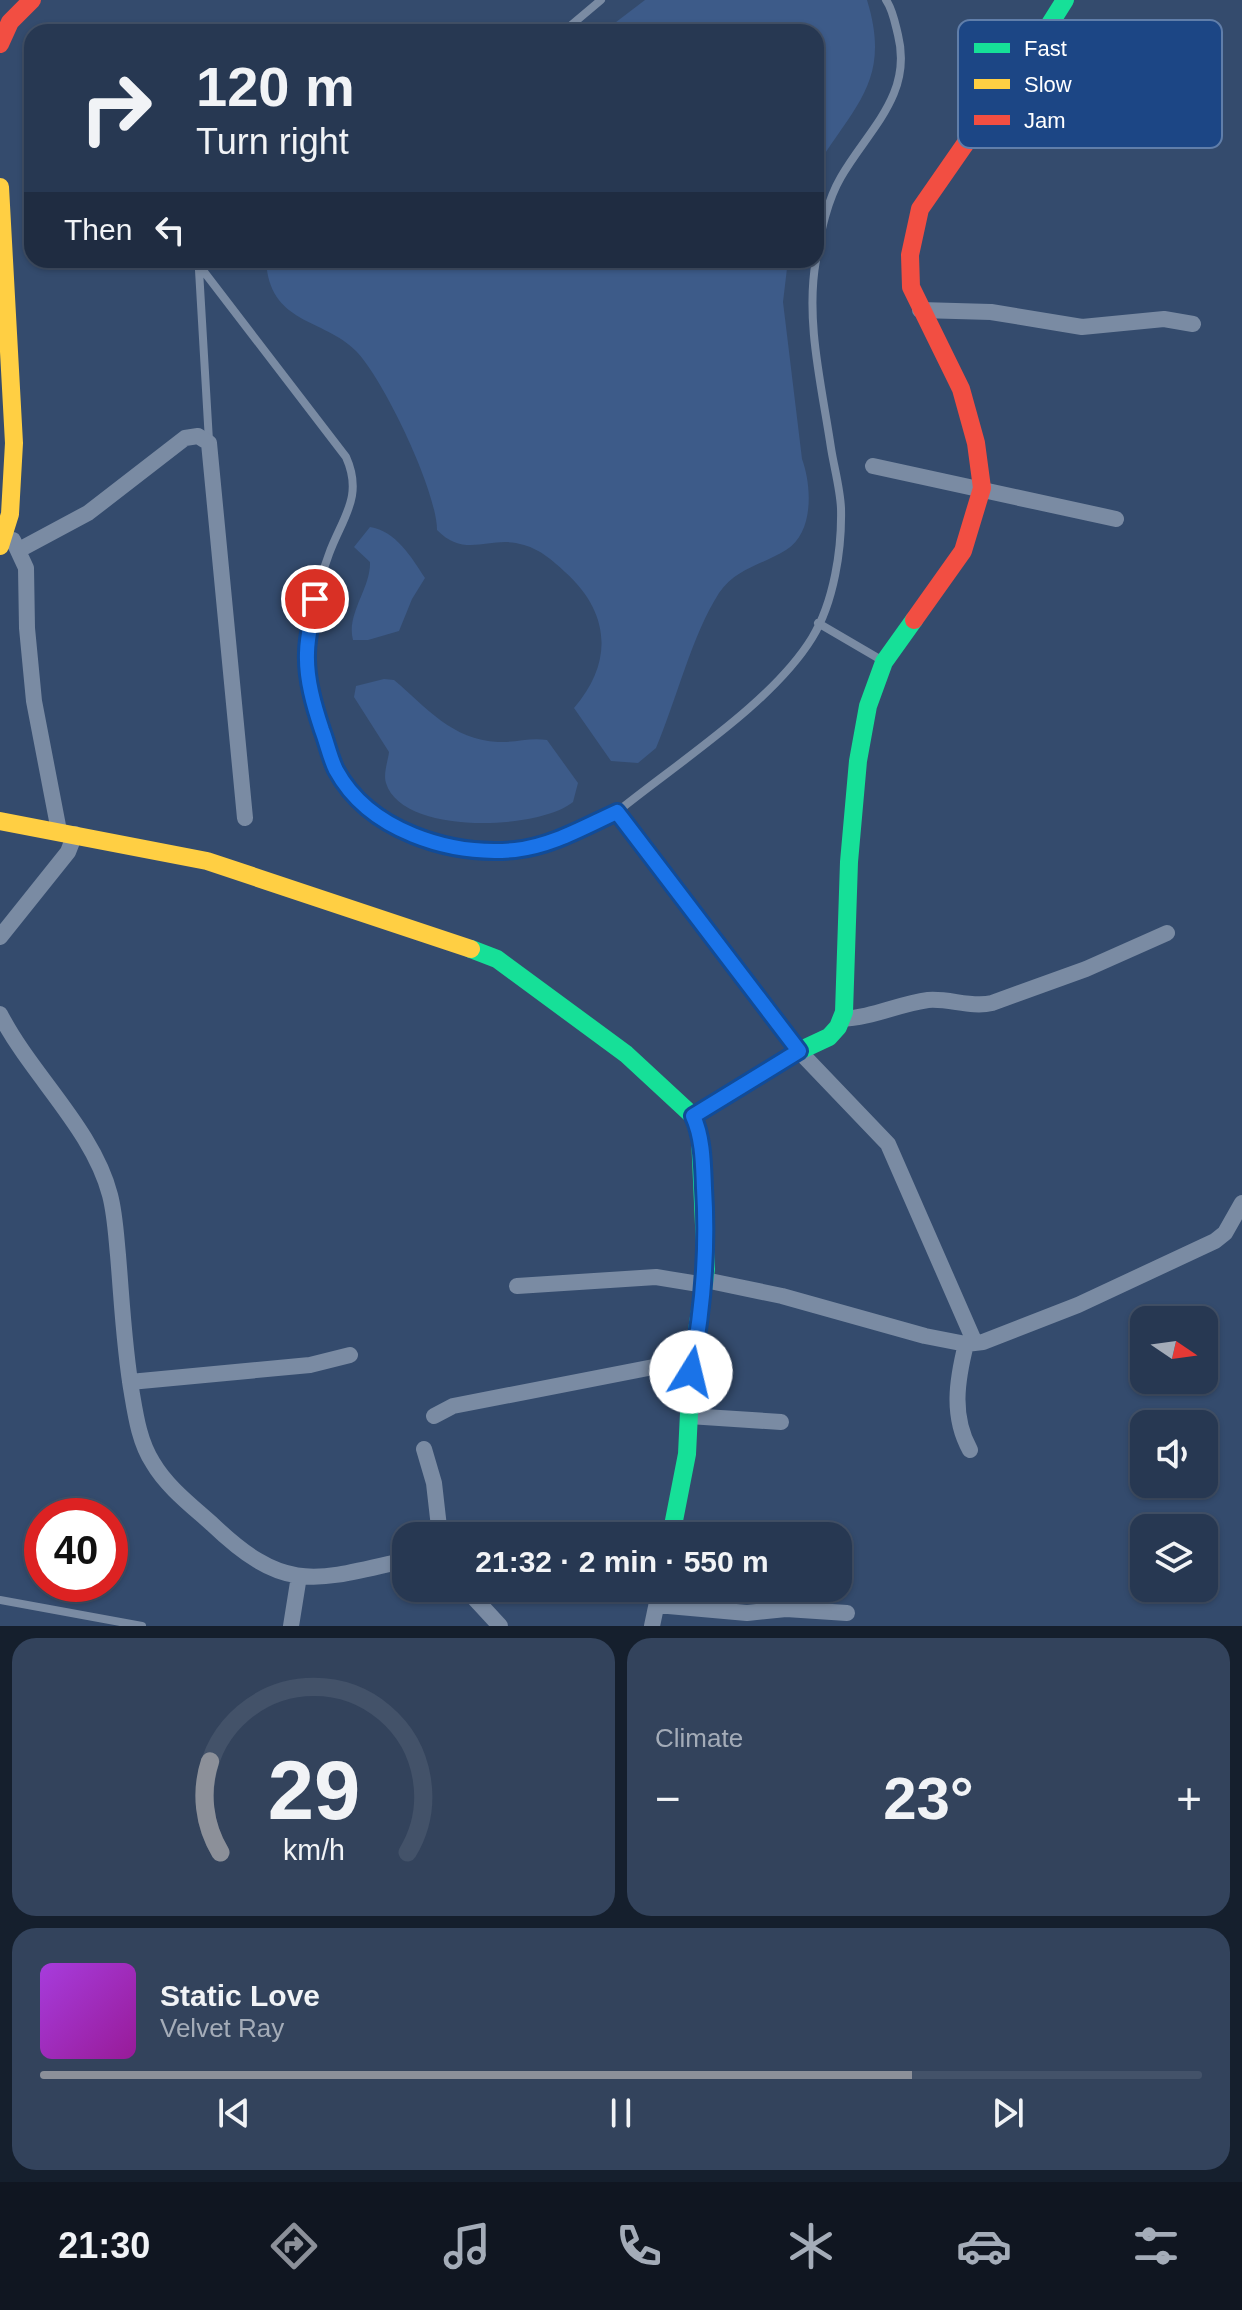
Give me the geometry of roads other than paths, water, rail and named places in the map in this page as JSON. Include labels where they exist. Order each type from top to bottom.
[{"type":"street","points":[[0,44],[5,17],[32,0]]},
{"type":"street","points":[[1055,20],[1065,0]]},
{"type":"street","points":[[693,1116],[799,1051],[829,1037],[844,1012],[849,862],[858,761],[868,706],[884,662],[963,551],[982,488],[976,443],[961,389],[911,287],[910,255],[920,209],[961,148]]},
{"type":"street","points":[[0,187],[5,342],[14,443],[7,528],[9,548],[26,575],[34,701],[67,833],[68,852],[0,937]]},
{"type":"street","points":[[920,310],[991,312],[1082,327],[1164,319],[1193,324]]},
{"type":"street","points":[[9,548],[88,513],[185,438],[198,436],[209,443],[245,818]]},
{"type":"street","points":[[873,466],[1116,519]]},
{"type":"street","points":[[0,821],[207,861],[497,959],[626,1054],[693,1116],[700,1137],[703,1164],[705,1282],[693,1362],[684,1475],[674,1522]]},
{"type":"street","points":[[841,1019],[865,1018],[931,1000],[983,1005],[992,1003],[1086,969],[1167,933]]},
{"type":"street","points":[[0,1014],[14,1043],[91,1150],[106,1183],[114,1215],[130,1382],[144,1445],[152,1463],[231,1543],[262,1565],[299,1576],[332,1577],[392,1563]]},
{"type":"street","points":[[799,1051],[888,1144],[971,1343],[958,1376],[957,1410],[962,1434],[970,1450]]},
{"type":"street","points":[[517,1286],[656,1277],[705,1282],[782,1296],[925,1336],[971,1343],[1078,1305],[1215,1241],[1235,1228],[1242,1203]]},
{"type":"street","points":[[130,1382],[310,1365],[350,1355]]},
{"type":"street","points":[[434,1416],[453,1406],[679,1362],[693,1362]]},
{"type":"street","points":[[689,1416],[781,1422]]},
{"type":"street","points":[[424,1449],[434,1483],[438,1522]]},
{"type":"street","points":[[291,1626],[299,1576]]},
{"type":"street","points":[[478,1602],[500,1626]]},
{"type":"street","points":[[652,1626],[658,1602]]},
{"type":"street","points":[[690,1602],[747,1613],[786,1609],[847,1613]]},
{"type":"lane","points":[[572,24],[601,0]]},
{"type":"lane","points":[[824,223],[828,205],[841,177],[889,109],[901,74],[900,42],[886,0]]},
{"type":"lane","points":[[199,270],[346,457],[353,473],[352,504],[330,552],[315,599],[306,653],[312,701],[336,770],[362,802],[384,821],[421,838],[476,851],[517,850],[551,842],[617,812],[784,674],[813,636],[830,592],[838,549],[841,507],[814,322],[814,268]]},
{"type":"lane","points":[[199,270],[209,443]]},
{"type":"lane","points":[[818,623],[884,662]]},
{"type":"lane","points":[[617,812],[799,1051]]},
{"type":"lane","points":[[0,1600],[142,1626]]},
{"type":"water","points":[[645,0],[867,0],[874,28],[875,52],[865,91],[824,156],[824,24],[614,24]]},
{"type":"water","points":[[267,268],[787,268],[783,302],[802,459],[808,482],[806,521],[802,532],[786,550],[741,572],[719,593],[692,648],[656,748],[638,763],[611,761],[574,708],[587,691],[601,655],[598,620],[580,587],[551,560],[530,547],[512,542],[458,543],[437,530],[435,512],[419,464],[394,410],[368,365],[343,340],[287,309],[269,281]]},
{"type":"water","points":[[370,527],[395,540],[425,578],[412,599],[399,631],[368,640],[353,640],[353,620],[367,582],[370,562],[354,547]]},
{"type":"water","points":[[384,679],[394,680],[429,711],[453,729],[467,735],[498,742],[547,740],[578,783],[573,802],[532,818],[473,823],[443,820],[417,812],[397,800],[385,779],[389,752],[354,697],[356,686]]}]
